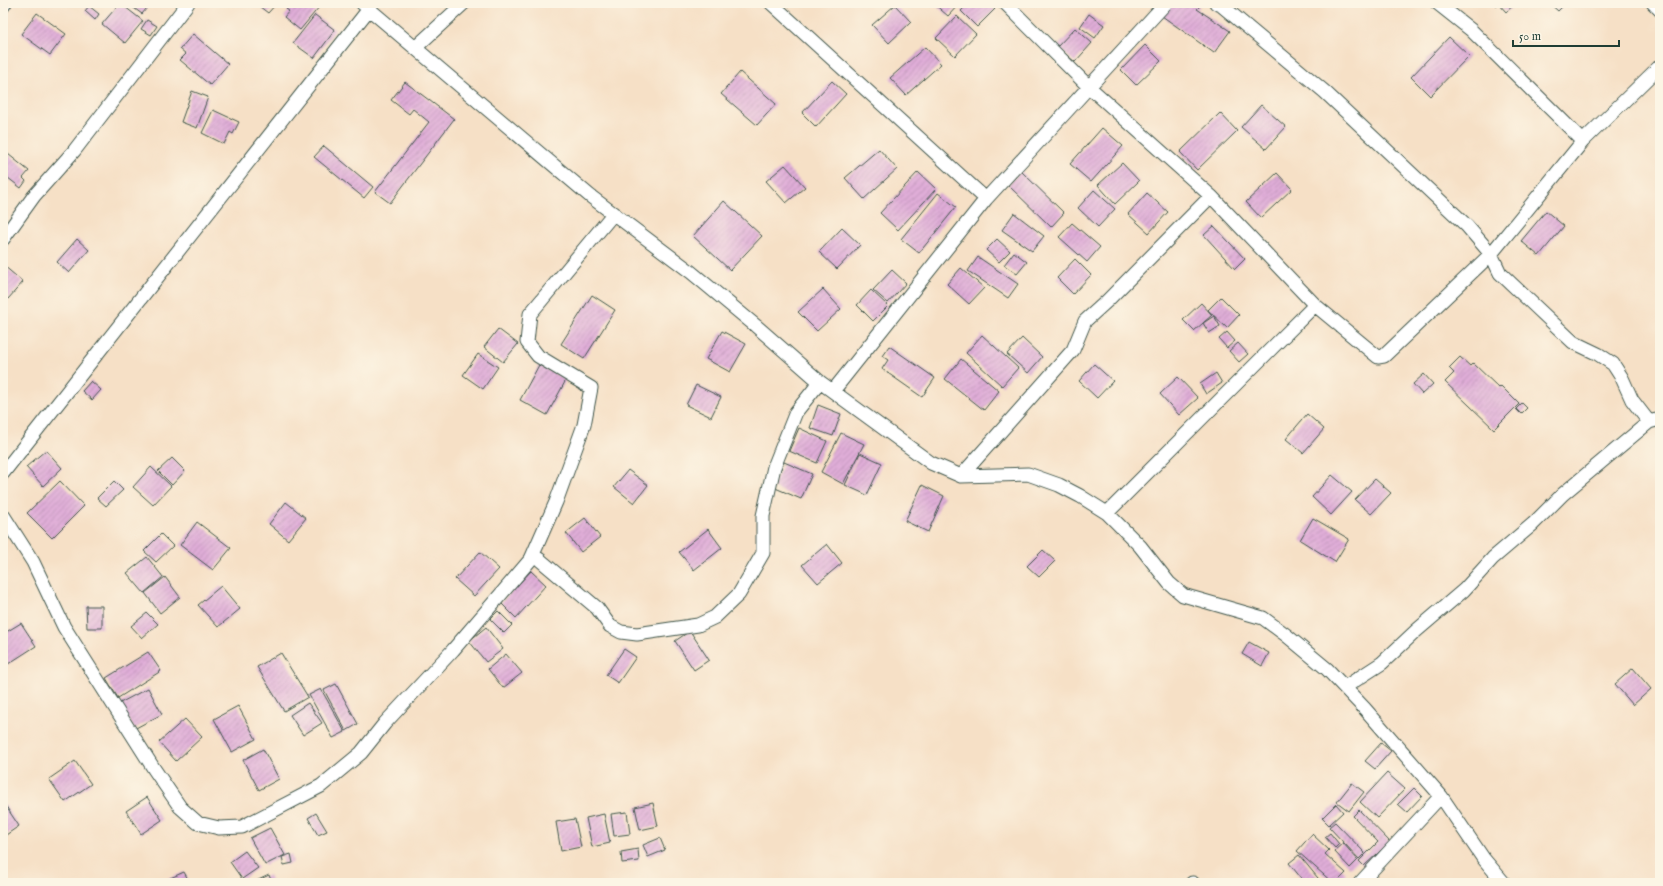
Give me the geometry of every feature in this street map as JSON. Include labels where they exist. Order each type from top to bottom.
[{"type":"street","points":[[3,239],[34,196],[74,151],[188,3]]},
{"type":"street","points":[[415,48],[464,3]]},
{"type":"street","points":[[772,3],[986,199]]},
{"type":"street","points":[[1005,3],[1088,86],[1211,196],[1315,304],[1378,357],[1384,356],[1491,254],[1583,141],[1660,66]]},
{"type":"street","points":[[833,391],[986,199],[1088,86],[1166,3]]},
{"type":"street","points":[[1216,3],[1221,5],[1325,92],[1467,226],[1491,254],[1500,273],[1573,342],[1598,354],[1613,364],[1622,378],[1632,400],[1655,420],[1562,494],[1533,524],[1493,558],[1464,590],[1416,631],[1382,663],[1345,687]]},
{"type":"street","points":[[1437,3],[1471,30],[1583,141]]},
{"type":"street","points":[[1653,3],[1660,10]]},
{"type":"street","points":[[3,473],[365,6],[590,196],[691,272],[820,382],[931,464],[962,476],[1028,474],[1059,485],[1107,513],[1140,546],[1169,583],[1183,595],[1263,618],[1327,669],[1366,709],[1440,796],[1483,858],[1504,883]]},
{"type":"street","points":[[962,476],[1073,350],[1085,321],[1107,301],[1211,196]]},
{"type":"street","points":[[3,514],[33,562],[64,627],[154,769],[180,807],[198,823],[219,828],[242,827],[321,786],[361,753],[385,724],[453,650],[531,559],[556,502],[584,425],[592,388],[538,356],[527,342],[530,314],[614,213]]},
{"type":"street","points":[[1107,513],[1315,304]]},
{"type":"street","points":[[531,559],[535,557],[539,559],[597,608],[610,626],[620,632],[637,634],[698,625],[715,617],[740,594],[763,553],[763,516],[774,468],[796,412],[820,382]]},
{"type":"street","points":[[1360,883],[1440,796]]},
{"type":"building","points":[[120,3],[143,21],[125,43],[102,24]]},
{"type":"building","points":[[127,3],[151,3],[142,14]]},
{"type":"building","points":[[255,3],[277,3],[268,13]]},
{"type":"building","points":[[290,3],[317,3],[320,6],[300,30],[284,17],[289,11],[286,9]]},
{"type":"building","points":[[933,3],[960,3],[948,16]]},
{"type":"building","points":[[969,3],[989,3],[995,9],[977,27],[961,11]]},
{"type":"building","points":[[1171,3],[1195,3],[1200,6],[1197,9],[1230,31],[1214,53],[1162,16]]},
{"type":"building","points":[[1498,3],[1516,3],[1506,12]]},
{"type":"building","points":[[1549,3],[1566,3],[1558,11]]},
{"type":"building","points":[[895,5],[911,22],[889,43],[872,25]]},
{"type":"building","points":[[89,6],[99,14],[95,20],[85,11]]},
{"type":"building","points":[[37,13],[66,34],[50,55],[21,34]]},
{"type":"building","points":[[1089,14],[1104,25],[1095,38],[1080,27]]},
{"type":"building","points":[[315,15],[335,30],[314,58],[293,43]]},
{"type":"building","points":[[957,16],[976,34],[955,56],[936,38]]},
{"type":"building","points":[[147,20],[157,26],[151,35],[141,29]]},
{"type":"building","points":[[1075,28],[1092,43],[1075,62],[1057,47]]},
{"type":"building","points":[[193,34],[228,64],[210,85],[180,60],[186,54],[180,49]]},
{"type":"building","points":[[1449,37],[1469,56],[1430,96],[1411,77]]},
{"type":"building","points":[[1145,45],[1161,61],[1136,85],[1121,70]]},
{"type":"building","points":[[925,47],[941,64],[906,95],[890,78]]},
{"type":"building","points":[[740,72],[776,104],[757,125],[721,94]]},
{"type":"building","points":[[832,81],[846,94],[816,127],[802,113]]},
{"type":"building","points":[[405,82],[454,119],[390,203],[375,192],[429,122],[413,109],[409,114],[391,100]]},
{"type":"building","points":[[192,91],[208,97],[197,128],[181,122]]},
{"type":"building","points":[[1261,105],[1286,127],[1266,149],[1241,127]]},
{"type":"building","points":[[213,110],[239,122],[233,134],[230,132],[224,144],[202,133]]},
{"type":"building","points":[[1220,113],[1237,131],[1197,170],[1180,152]]},
{"type":"building","points":[[1102,128],[1123,146],[1091,182],[1070,164]]},
{"type":"building","points":[[324,146],[373,187],[364,198],[314,157]]},
{"type":"building","points":[[879,149],[897,169],[864,199],[845,178]]},
{"type":"building","points":[[3,150],[29,171],[23,178],[26,181],[21,188],[3,174]]},
{"type":"building","points":[[1122,163],[1139,181],[1115,204],[1098,185]]},
{"type":"building","points":[[785,165],[805,187],[786,203],[766,181]]},
{"type":"building","points":[[1021,171],[1064,213],[1051,227],[1008,185]]},
{"type":"building","points":[[918,172],[936,189],[898,230],[880,213]]},
{"type":"building","points":[[1277,173],[1292,189],[1261,218],[1246,202]]},
{"type":"building","points":[[1094,190],[1115,209],[1098,227],[1078,208]]},
{"type":"building","points":[[938,193],[956,207],[919,253],[901,239]]},
{"type":"building","points":[[1147,193],[1168,212],[1149,233],[1128,214]]},
{"type":"building","points":[[724,201],[762,236],[730,270],[693,236]]},
{"type":"building","points":[[1546,211],[1564,226],[1539,256],[1521,241]]},
{"type":"building","points":[[1014,213],[1044,236],[1032,251],[1002,230]]},
{"type":"building","points":[[1072,223],[1100,247],[1087,262],[1059,237]]},
{"type":"building","points":[[1214,226],[1245,259],[1235,269],[1204,235]]},
{"type":"building","points":[[842,228],[860,245],[837,269],[819,252]]},
{"type":"building","points":[[77,239],[89,250],[69,273],[57,262]]},
{"type":"building","points":[[997,239],[1010,251],[999,262],[986,250]]},
{"type":"building","points":[[1014,252],[1027,262],[1017,274],[1004,265]]},
{"type":"building","points":[[978,257],[1018,284],[1008,298],[968,271]]},
{"type":"building","points":[[1075,259],[1091,275],[1073,294],[1057,278]]},
{"type":"building","points":[[3,265],[23,282],[8,299],[3,295]]},
{"type":"building","points":[[961,268],[984,288],[969,304],[947,284]]},
{"type":"building","points":[[892,270],[906,283],[888,303],[873,290]]},
{"type":"building","points":[[823,289],[841,309],[817,331],[798,312]]},
{"type":"building","points":[[871,290],[888,306],[873,321],[857,305]]},
{"type":"building","points":[[592,295],[615,310],[584,359],[561,344]]},
{"type":"building","points":[[1221,297],[1239,315],[1227,328],[1208,310]]},
{"type":"building","points":[[1201,303],[1212,315],[1194,331],[1183,320]]},
{"type":"building","points":[[1214,316],[1220,326],[1209,333],[1203,323]]},
{"type":"building","points":[[498,329],[518,344],[503,362],[484,347]]},
{"type":"building","points":[[722,331],[746,344],[730,372],[706,359]]},
{"type":"building","points":[[1227,332],[1235,341],[1227,348],[1219,339]]},
{"type":"building","points":[[982,335],[1018,368],[1002,386],[966,353]]},
{"type":"building","points":[[1022,338],[1042,357],[1028,373],[1007,354]]},
{"type":"building","points":[[1238,343],[1248,354],[1239,362],[1229,351]]},
{"type":"building","points":[[889,346],[935,378],[922,397],[882,369],[888,360],[882,356]]},
{"type":"building","points":[[478,354],[498,367],[483,389],[463,375]]},
{"type":"building","points":[[1460,357],[1470,366],[1473,363],[1499,388],[1501,386],[1519,404],[1494,429],[1445,382],[1454,373],[1449,368]]},
{"type":"building","points":[[961,359],[999,391],[984,410],[945,379]]},
{"type":"building","points":[[1094,364],[1113,381],[1097,398],[1079,381]]},
{"type":"building","points":[[539,365],[566,380],[547,415],[520,400]]},
{"type":"building","points":[[1216,373],[1222,383],[1206,394],[1200,384]]},
{"type":"building","points":[[1424,374],[1433,384],[1422,394],[1413,384]]},
{"type":"building","points":[[1178,377],[1198,398],[1179,415],[1160,394]]},
{"type":"building","points":[[91,381],[101,390],[92,400],[82,391]]},
{"type":"building","points":[[696,385],[721,397],[711,417],[686,405]]},
{"type":"building","points":[[1522,403],[1527,408],[1521,414],[1516,409]]},
{"type":"building","points":[[818,405],[841,414],[833,436],[810,428]]},
{"type":"building","points":[[1307,414],[1324,429],[1303,453],[1286,439]]},
{"type":"building","points":[[799,428],[827,441],[817,463],[789,451]]},
{"type":"building","points":[[841,433],[864,444],[843,484],[821,472]]},
{"type":"building","points":[[46,450],[62,468],[43,486],[26,467]]},
{"type":"building","points":[[860,453],[882,463],[867,495],[845,485]]},
{"type":"building","points":[[172,458],[185,471],[172,485],[158,471]]},
{"type":"building","points":[[784,462],[812,474],[801,499],[773,487]]},
{"type":"building","points":[[151,467],[171,486],[153,505],[133,487]]},
{"type":"building","points":[[628,470],[648,485],[634,503],[614,487]]},
{"type":"building","points":[[1332,475],[1352,492],[1331,515],[1312,497]]},
{"type":"building","points":[[1375,479],[1391,493],[1371,514],[1355,500]]},
{"type":"building","points":[[60,481],[84,506],[52,538],[27,513]]},
{"type":"building","points":[[114,481],[123,490],[106,506],[97,498]]},
{"type":"building","points":[[922,485],[944,496],[928,532],[905,521]]},
{"type":"building","points":[[286,502],[306,518],[288,540],[269,524]]},
{"type":"building","points":[[585,518],[600,537],[581,552],[566,533]]},
{"type":"building","points":[[1313,518],[1349,539],[1335,562],[1300,540]]},
{"type":"building","points":[[197,522],[231,548],[213,570],[180,545]]},
{"type":"building","points":[[708,529],[722,548],[694,570],[679,552]]},
{"type":"building","points":[[161,534],[173,546],[156,562],[144,551]]},
{"type":"building","points":[[827,544],[842,563],[818,583],[802,565]]},
{"type":"building","points":[[1043,550],[1055,561],[1039,577],[1027,566]]},
{"type":"building","points":[[480,552],[499,569],[474,596],[455,579]]},
{"type":"building","points":[[147,557],[163,577],[144,593],[127,573]]},
{"type":"building","points":[[531,571],[546,585],[516,618],[501,603]]},
{"type":"building","points":[[165,577],[180,597],[160,613],[145,593]]},
{"type":"building","points":[[221,586],[240,609],[218,627],[198,605]]},
{"type":"building","points":[[86,606],[102,606],[102,628],[87,628]]},
{"type":"building","points":[[498,611],[512,625],[504,633],[490,619]]},
{"type":"building","points":[[147,613],[158,624],[142,638],[131,626]]},
{"type":"building","points":[[21,623],[36,646],[8,664],[3,656],[3,634]]},
{"type":"building","points":[[486,627],[503,649],[486,662],[469,641]]},
{"type":"building","points":[[690,631],[709,660],[694,670],[675,641]]},
{"type":"building","points":[[1249,642],[1269,653],[1262,666],[1242,654]]},
{"type":"building","points":[[624,649],[636,657],[618,683],[606,675]]},
{"type":"building","points":[[148,652],[161,671],[118,698],[106,678]]},
{"type":"building","points":[[281,653],[308,697],[284,711],[257,667]]},
{"type":"building","points":[[506,654],[522,673],[503,688],[488,669]]},
{"type":"building","points":[[1633,668],[1651,689],[1633,705],[1615,684]]},
{"type":"building","points":[[336,684],[358,724],[346,731],[324,690]]},
{"type":"building","points":[[148,688],[162,714],[134,729],[120,703]]},
{"type":"building","points":[[321,689],[345,732],[333,738],[309,695]]},
{"type":"building","points":[[308,703],[322,723],[303,735],[290,715]]},
{"type":"building","points":[[238,706],[256,739],[232,752],[214,719]]},
{"type":"building","points":[[185,719],[202,737],[176,761],[159,742]]},
{"type":"building","points":[[1381,743],[1391,751],[1375,769],[1365,761]]},
{"type":"building","points":[[263,749],[279,779],[259,790],[243,760]]},
{"type":"building","points":[[75,761],[91,784],[65,802],[49,779]]},
{"type":"building","points":[[1387,773],[1405,789],[1377,818],[1360,802]]},
{"type":"building","points":[[1352,783],[1364,792],[1349,811],[1337,802]]},
{"type":"building","points":[[1414,788],[1422,796],[1407,812],[1398,804]]},
{"type":"building","points":[[147,797],[162,820],[141,834],[126,811]]},
{"type":"building","points":[[653,803],[658,826],[640,830],[635,807]]},
{"type":"building","points":[[1336,804],[1343,812],[1329,825],[1322,818]]},
{"type":"building","points":[[5,805],[19,826],[3,837],[3,807]]},
{"type":"building","points":[[1359,810],[1390,842],[1364,866],[1359,861],[1378,842],[1353,816]]},
{"type":"building","points":[[627,812],[630,834],[614,836],[611,814]]},
{"type":"building","points":[[316,813],[327,831],[318,835],[308,818]]},
{"type":"building","points":[[604,814],[610,843],[592,847],[586,818]]},
{"type":"building","points":[[575,819],[581,847],[561,851],[556,822]]},
{"type":"building","points":[[1335,822],[1365,853],[1359,859],[1329,827]]},
{"type":"building","points":[[270,828],[285,855],[265,865],[250,838]]},
{"type":"building","points":[[1330,833],[1339,844],[1335,848],[1325,837]]},
{"type":"building","points":[[1312,834],[1329,850],[1325,854],[1346,873],[1336,883],[1333,883],[1297,851]]},
{"type":"building","points":[[660,838],[665,850],[648,857],[643,845]]},
{"type":"building","points":[[1343,843],[1358,860],[1350,868],[1334,851]]},
{"type":"building","points":[[638,849],[639,861],[622,863],[621,852]]},
{"type":"building","points":[[245,851],[258,868],[242,879],[230,862]]},
{"type":"building","points":[[291,854],[293,863],[284,865],[282,857]]},
{"type":"building","points":[[1299,855],[1322,883],[1305,883],[1289,863]]},
{"type":"building","points":[[184,872],[190,883],[159,883]]},
{"type":"building","points":[[269,875],[272,883],[252,883]]}]
